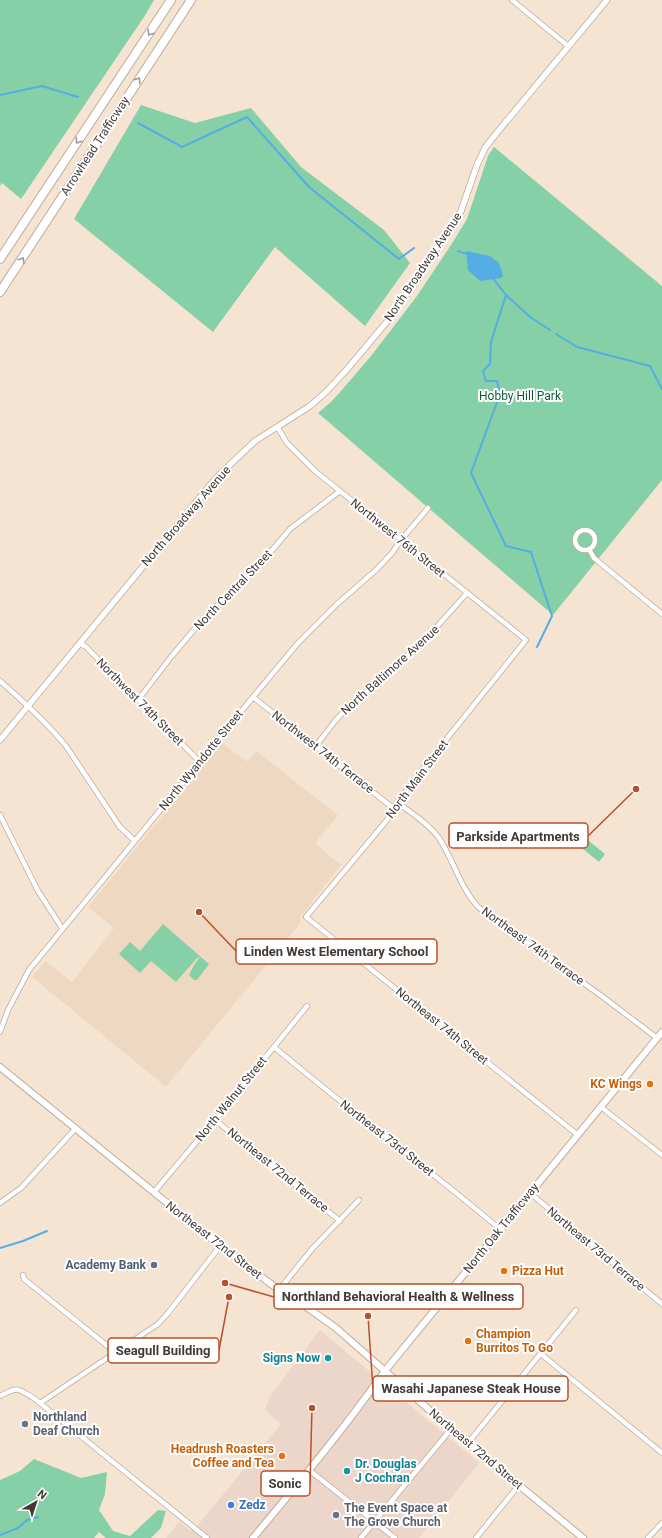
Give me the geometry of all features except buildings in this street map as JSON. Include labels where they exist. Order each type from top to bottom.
[{"type":"highway","name":"Arrowhead Trafficway","points":[[0,259],[171,0]]},
{"type":"highway","name":"Arrowhead Trafficway","points":[[0,292],[191,0]]},
{"type":"main road","name":"North Oak Trafficway","points":[[253,1538],[309,1470],[384,1372],[662,1032]]},
{"type":"main road","name":"Northeast 72nd Street","points":[[0,1067],[220,1246],[279,1290],[336,1328],[384,1372],[451,1429],[583,1538]]},
{"type":"street","points":[[512,0],[568,46]]},
{"type":"street","name":"North Broadway Avenue","points":[[0,740],[216,478],[255,441],[278,428],[310,406],[327,391],[390,318],[417,280],[461,211],[477,165],[485,148],[607,0]]},
{"type":"street","name":"Northwest 76th Street","points":[[278,428],[288,443],[304,461],[526,640]]},
{"type":"street","name":"North Central Street","points":[[138,700],[203,619],[257,568],[290,529],[340,491]]},
{"type":"street","name":"North Wyandotte Street","points":[[0,1032],[8,1010],[24,978],[62,928],[298,643],[392,553],[428,508]]},
{"type":"street","points":[[589,531],[594,536],[594,542],[589,548],[582,549],[577,546],[576,536],[580,532],[589,531]]},
{"type":"street","points":[[589,548],[594,558],[662,614]]},
{"type":"street","name":"North Baltimore Avenue","points":[[315,747],[346,709],[424,641],[467,593]]},
{"type":"street","name":"North Main Street","points":[[306,917],[387,820],[397,802],[526,640]]},
{"type":"street","name":"Northwest 74th Street","points":[[79,644],[86,646],[199,762]]},
{"type":"street","points":[[0,681],[28,706],[61,740],[120,827],[134,840]]},
{"type":"street","name":"Northwest 74th Terrace","points":[[253,697],[393,808]]},
{"type":"street","name":"Northeast 74th Terrace","points":[[397,802],[426,825],[438,837],[464,888],[478,907],[657,1038]]},
{"type":"street","points":[[0,815],[38,891],[62,928]]},
{"type":"street","name":"Northeast 74th Street","points":[[306,917],[578,1135]]},
{"type":"street","name":"North Walnut Street","points":[[154,1192],[216,1120],[307,1006]]},
{"type":"street","name":"Northeast 73rd Street","points":[[274,1047],[345,1106],[500,1229]]},
{"type":"street","points":[[601,1107],[662,1155]]},
{"type":"street","name":"Northeast 72nd Terrace","points":[[216,1120],[340,1221]]},
{"type":"street","points":[[0,1204],[21,1188],[76,1128]]},
{"type":"street","name":"Northeast 73rd Terrace","points":[[530,1193],[662,1304]]},
{"type":"street","points":[[279,1290],[312,1249],[359,1200]]},
{"type":"street","points":[[40,1402],[153,1328],[164,1318],[220,1246]]},
{"type":"street","points":[[23,1276],[24,1279],[115,1352]]},
{"type":"street","points":[[468,1443],[576,1310]]},
{"type":"street","points":[[541,1354],[662,1453]]},
{"type":"street","points":[[0,1396],[16,1388],[40,1402],[207,1538]]},
{"type":"street","points":[[361,1538],[451,1429]]},
{"type":"street","points":[[309,1470],[395,1538]]},
{"type":"street","points":[[476,1538],[519,1485]]},
{"type":"street","points":[[648,1538],[662,1523]]},
{"type":"shaded area","points":[[222,743],[248,762],[256,751],[338,815],[315,843],[341,865],[300,917],[300,924],[166,1087],[32,977],[45,961],[72,982],[114,928],[88,907]]},
{"type":"shaded area","points":[[320,1330],[479,1463],[419,1538],[166,1538],[179,1522],[191,1531],[198,1525],[281,1424],[265,1410],[270,1396]]},
{"type":"green space","points":[[0,0],[154,0],[21,199],[2,183],[0,186]]},
{"type":"green space","points":[[141,105],[195,123],[251,108],[301,167],[384,230],[410,263],[365,326],[275,247],[213,332],[74,219]]},
{"type":"green space","name":"Hobby Hill Park","points":[[494,147],[662,286],[662,480],[553,615],[318,413],[332,401],[371,356],[417,296],[451,245],[467,219],[488,156]]},
{"type":"green space","points":[[573,828],[605,854],[599,862],[567,836]]},
{"type":"green space","points":[[163,924],[209,964],[197,980],[194,980],[189,975],[199,958],[198,957],[176,982],[151,961],[140,973],[119,954],[130,942],[140,951]]},
{"type":"green space","points":[[34,1459],[81,1478],[107,1472],[105,1494],[99,1510],[113,1531],[130,1536],[158,1510],[166,1511],[161,1528],[151,1538],[106,1538],[99,1532],[94,1538],[0,1538],[0,1480],[20,1471]]},
{"type":"water","points":[[466,251],[490,256],[499,263],[503,276],[501,278],[480,281],[468,270]]},
{"type":"waterway","points":[[0,95],[42,86],[78,97]]},
{"type":"waterway","points":[[138,123],[182,147],[247,117],[309,187],[399,259],[414,248]]},
{"type":"waterway","points":[[458,251],[467,254]]},
{"type":"waterway","points":[[492,277],[506,295],[491,342],[490,364],[483,371],[486,381],[497,381],[500,394],[471,473],[506,546],[531,552],[552,616],[537,647]]},
{"type":"waterway","points":[[506,295],[530,317],[550,330]]},
{"type":"waterway","points":[[556,334],[577,347],[650,366],[662,389]]},
{"type":"waterway","points":[[0,1248],[23,1241],[47,1231]]},
{"type":"waterway","points":[[0,1535],[18,1528],[27,1520],[38,1517]]},
{"type":"place","name":"Parkside Apartments","points":[[636,789]]},
{"type":"place","name":"Linden West Elementary School","points":[[199,912]]},
{"type":"place","name":"KC Wings","points":[[650,1084]]},
{"type":"place","name":"Academy Bank","points":[[154,1265]]},
{"type":"place","name":"Pizza Hut","points":[[504,1271]]},
{"type":"place","name":"Northland Behavioral Health & Wellness","points":[[225,1283]]},
{"type":"place","name":"Seagull Building","points":[[229,1297]]},
{"type":"place","name":"Wasahi Japanese Steak House","points":[[368,1316]]},
{"type":"place","name":"Champion Burritos To Go","points":[[468,1341]]},
{"type":"place","name":"Signs Now","points":[[328,1358]]},
{"type":"place","name":"Sonic","points":[[312,1408]]},
{"type":"place","name":"Northland Deaf Church","points":[[25,1424]]},
{"type":"place","name":"Headrush Roasters Coffee and Tea","points":[[282,1456]]},
{"type":"place","name":"Dr. Douglas J Cochran","points":[[347,1471]]},
{"type":"place","name":"Zedz","points":[[231,1505]]},
{"type":"place","name":"The Event Space at The Grove Church","points":[[336,1515]]}]
